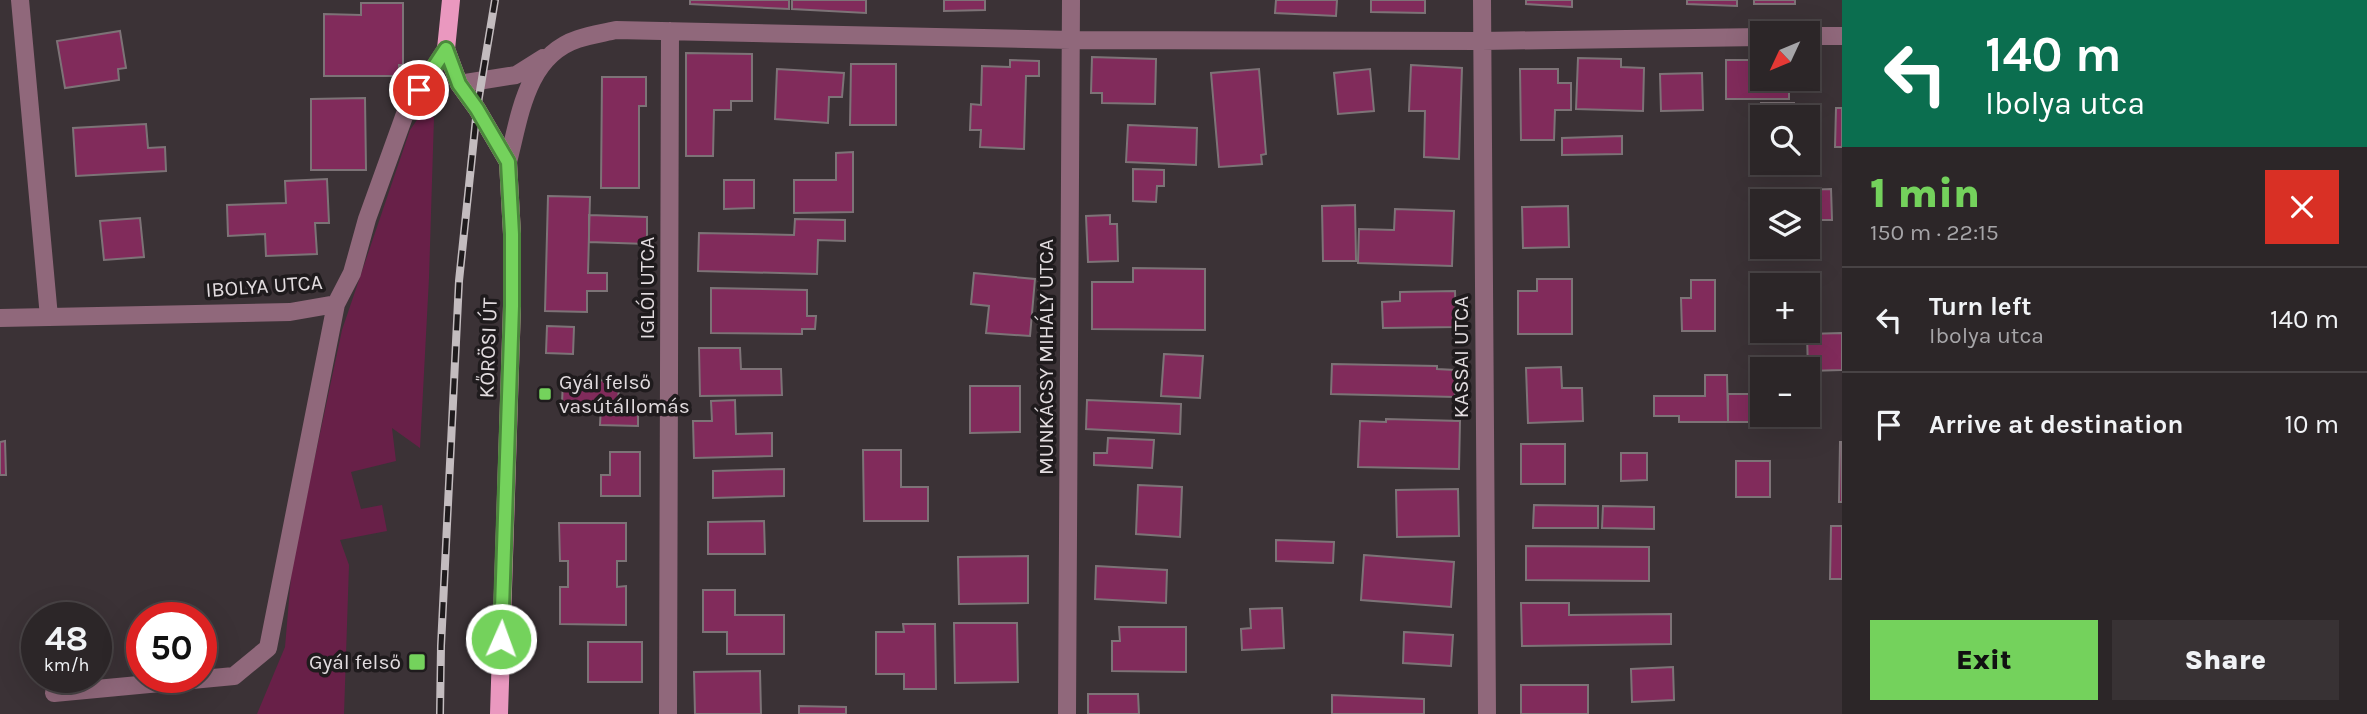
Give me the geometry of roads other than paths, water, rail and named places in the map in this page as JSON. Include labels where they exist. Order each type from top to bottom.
[{"type":"main road","name":"KŐRÖSI ÚT","points":[[451,0],[446,49],[459,84],[508,162],[512,306],[499,714]]},
{"type":"street","points":[[20,0],[49,317]]},
{"type":"street","name":"MUNKÁCSY MIHÁLY UTCA","points":[[1067,714],[1071,0]]},
{"type":"street","name":"KASSAI UTCA","points":[[1482,0],[1487,714]]},
{"type":"street","points":[[459,84],[516,75],[576,39],[615,30],[1071,40],[1482,41],[1750,37]]},
{"type":"street","name":"IGLÓI UTCA","points":[[668,714],[670,31]]},
{"type":"street","points":[[1820,36],[1842,36]]},
{"type":"street","name":"IBOLYA UTCA","points":[[0,318],[290,312],[336,304],[352,273],[367,219],[406,111],[446,49]]},
{"type":"street","points":[[508,162],[527,88],[546,57]]},
{"type":"street","points":[[112,688],[234,676],[268,648],[336,304]]},
{"type":"railway","points":[[440,714],[459,281],[477,109],[495,0]]},
{"type":"place","name":"Gyál felső vasútállomás","points":[[545,394]]},
{"type":"place","name":"Gyál felső","points":[[417,662]]}]
